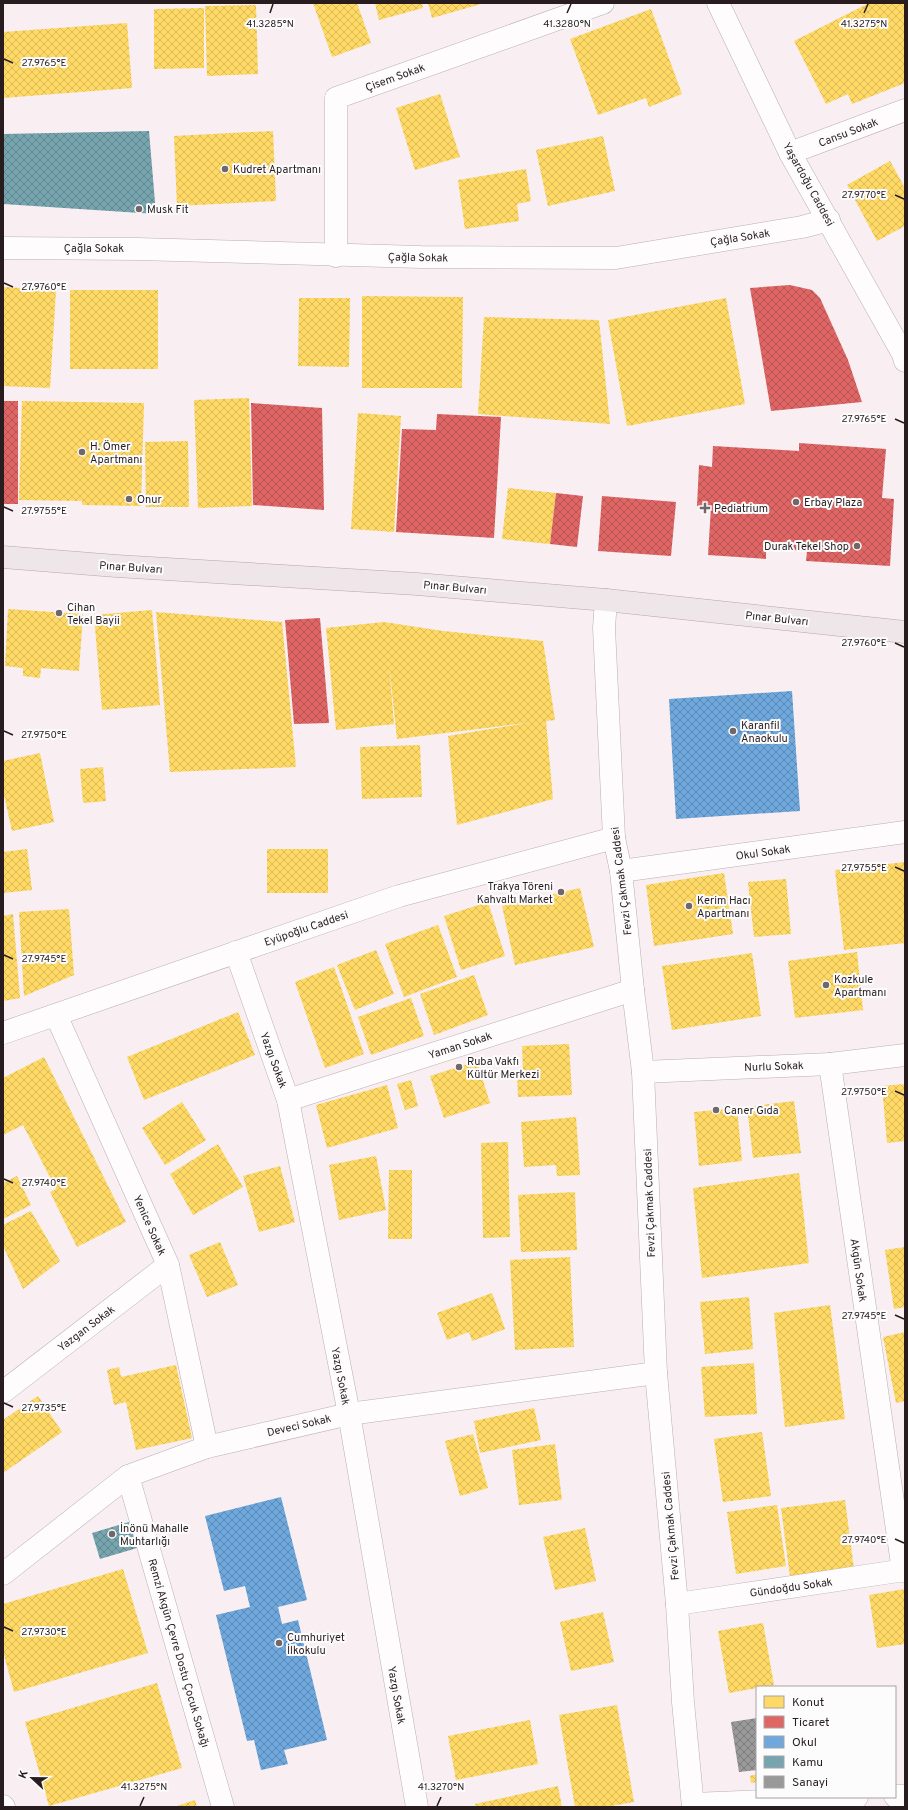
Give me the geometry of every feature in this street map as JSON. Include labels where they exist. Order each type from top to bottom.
[{"type":"main road","name":"Pınar Bulvarı","points":[[3,557],[116,566],[417,584],[606,600],[905,632]]},
{"type":"street","name":"Çisem Sokak","points":[[336,256],[336,98],[603,3]]},
{"type":"street","name":"Yaşardoğu Caddesi","points":[[718,3],[790,153],[829,220],[903,354],[905,361]]},
{"type":"street","name":"Cansu Sokak","points":[[790,153],[905,110]]},
{"type":"street","name":"Çağla Sokak","points":[[3,248],[138,249],[336,256],[616,258],[802,227],[829,220]]},
{"type":"street","name":"Fevzi Çakmak Caddesi","points":[[606,600],[604,628],[614,838],[621,871],[643,1072],[656,1373],[678,1604],[682,1702],[693,1805]]},
{"type":"street","name":"Okul Sokak","points":[[621,871],[905,832]]},
{"type":"street","name":"Eyüpoğlu Caddesi","points":[[3,1033],[399,896],[614,838]]},
{"type":"street","name":"Yazgı Sokak","points":[[236,952],[288,1100],[349,1414],[417,1807]]},
{"type":"street","name":"Yaman Sokak","points":[[288,1100],[633,990]]},
{"type":"street","name":"Yenice Sokak","points":[[56,1015],[168,1265],[207,1447]]},
{"type":"street","name":"Nurlu Sokak","points":[[643,1072],[830,1064],[905,1055]]},
{"type":"street","name":"Akgün Sokak","points":[[830,1064],[904,1570]]},
{"type":"street","name":"Yazgan Sokak","points":[[3,1392],[168,1265]]},
{"type":"street","name":"Deveci Sokak","points":[[3,1574],[128,1476],[207,1447],[349,1414],[656,1373]]},
{"type":"street","name":"Remzi Akgün Çevre Dostu Çocuk Sokağı","points":[[128,1476],[223,1807]]},
{"type":"street","name":"Gündoğdu Sokak","points":[[678,1604],[904,1570]]},
{"type":"street","points":[[693,1805],[837,1798]]},
{"type":"building: Konut","points":[[313,3],[357,3],[371,43],[332,57]]},
{"type":"building: Konut","points":[[375,3],[422,3],[423,8],[379,20]]},
{"type":"building: Konut","points":[[428,3],[481,3],[481,4],[432,18]]},
{"type":"building: Konut","points":[[869,3],[905,3],[905,83],[852,104],[848,94],[826,104],[794,41]]},
{"type":"building: Konut","points":[[256,5],[258,74],[207,76],[205,6]]},
{"type":"building: Konut","points":[[204,8],[204,68],[154,69],[154,9]]},
{"type":"building: Konut","points":[[651,9],[682,94],[649,107],[646,98],[598,115],[570,39]]},
{"type":"building: Konut","points":[[127,23],[132,88],[3,98],[3,32]]},
{"type":"building: Konut","points":[[440,94],[460,157],[415,170],[396,108]]},
{"type":"building: Konut","name":"Kudret Apartmanı","points":[[273,131],[276,201],[177,206],[174,136]]},
{"type":"building: Konut","points":[[603,136],[615,191],[548,206],[536,150]]},
{"type":"building: Konut","points":[[890,161],[905,188],[905,226],[877,241],[847,185]]},
{"type":"building: Konut","points":[[526,169],[531,201],[517,204],[519,221],[465,229],[458,180]]},
{"type":"building: Konut","points":[[3,287],[56,290],[50,388],[3,386]]},
{"type":"building: Konut","points":[[70,290],[158,290],[158,369],[70,369]]},
{"type":"building: Konut","points":[[362,296],[463,297],[462,388],[362,388]]},
{"type":"building: Konut","points":[[299,298],[350,298],[349,367],[298,366]]},
{"type":"building: Konut","points":[[726,298],[745,404],[627,426],[608,320]]},
{"type":"building: Konut","points":[[484,317],[599,320],[610,424],[478,414]]},
{"type":"building: Konut","points":[[249,398],[252,506],[198,508],[194,400]]},
{"type":"building: Konut","name":"H. Ömer Apartmanı","points":[[22,401],[144,403],[141,506],[82,505],[82,501],[19,500]]},
{"type":"building: Konut","points":[[358,413],[401,416],[394,532],[351,529]]},
{"type":"building: Konut","points":[[188,441],[189,507],[146,507],[145,442]]},
{"type":"building: Konut","points":[[508,488],[556,493],[550,544],[502,539]]},
{"type":"building: Konut","points":[[8,609],[83,614],[79,671],[41,668],[40,678],[23,676],[23,668],[5,666]]},
{"type":"building: Konut","points":[[152,610],[160,705],[102,710],[94,615]]},
{"type":"building: Konut","points":[[156,612],[282,622],[296,767],[170,772]]},
{"type":"building: Konut","points":[[384,622],[443,631],[543,641],[555,720],[546,721],[553,799],[457,825],[448,736],[527,723],[397,739],[389,664],[394,724],[336,730],[326,628]]},
{"type":"building: Konut","points":[[420,745],[422,797],[362,799],[360,747]]},
{"type":"building: Konut","points":[[40,753],[54,822],[12,831],[3,790],[3,761]]},
{"type":"building: Konut","points":[[103,767],[106,801],[83,803],[80,769]]},
{"type":"building: Konut","points":[[27,849],[32,890],[3,893],[3,852]]},
{"type":"building: Konut","points":[[267,849],[328,849],[328,893],[267,893]]},
{"type":"building: Konut","points":[[905,862],[905,943],[844,950],[835,870]]},
{"type":"building: Konut","name":"Kerim Hacı Apartmanı","points":[[724,873],[733,934],[654,946],[646,885]]},
{"type":"building: Konut","points":[[786,879],[791,934],[754,937],[748,882]]},
{"type":"building: Konut","points":[[580,888],[594,947],[515,965],[502,906]]},
{"type":"building: Konut","points":[[488,902],[505,956],[461,970],[444,916]]},
{"type":"building: Konut","points":[[69,909],[74,975],[24,996],[19,912]]},
{"type":"building: Konut","points":[[13,914],[20,998],[3,1001],[3,916]]},
{"type":"building: Konut","points":[[438,925],[457,977],[404,997],[385,944]]},
{"type":"building: Konut","points":[[376,950],[394,994],[355,1010],[337,965]]},
{"type":"building: Konut","name":"Kozkule Apartmanı","points":[[857,952],[863,1010],[795,1018],[788,961]]},
{"type":"building: Konut","points":[[752,953],[761,1016],[672,1030],[662,966]]},
{"type":"building: Konut","points":[[334,967],[364,1054],[325,1068],[295,982]]},
{"type":"building: Konut","points":[[474,975],[488,1015],[434,1035],[420,994]]},
{"type":"building: Konut","points":[[411,998],[424,1036],[371,1055],[358,1017]]},
{"type":"building: Konut","points":[[238,1012],[255,1055],[144,1100],[127,1057]]},
{"type":"building: Konut","points":[[569,1044],[572,1095],[518,1097],[517,1072],[523,1072],[522,1046]]},
{"type":"building: Konut","points":[[44,1057],[126,1222],[77,1247],[50,1192],[56,1189],[23,1125],[3,1135],[3,1078]]},
{"type":"building: Konut","points":[[477,1061],[490,1103],[444,1118],[430,1076]]},
{"type":"building: Konut","points":[[411,1080],[418,1106],[405,1110],[397,1084]]},
{"type":"building: Konut","points":[[905,1084],[905,1141],[887,1143],[882,1086]]},
{"type":"building: Konut","points":[[387,1085],[398,1128],[327,1148],[316,1105]]},
{"type":"building: Konut","points":[[794,1101],[801,1153],[753,1158],[747,1107]]},
{"type":"building: Konut","points":[[182,1102],[206,1140],[165,1165],[142,1128]]},
{"type":"building: Konut","points":[[737,1108],[742,1161],[699,1166],[694,1112]]},
{"type":"building: Konut","points":[[576,1117],[580,1175],[557,1176],[556,1165],[524,1167],[521,1122]]},
{"type":"building: Konut","points":[[508,1142],[510,1237],[483,1238],[481,1143]]},
{"type":"building: Konut","points":[[218,1144],[243,1187],[193,1215],[170,1174]]},
{"type":"building: Konut","points":[[376,1156],[386,1210],[339,1220],[329,1165]]},
{"type":"building: Konut","points":[[280,1166],[295,1222],[259,1232],[243,1176]]},
{"type":"building: Konut","points":[[389,1170],[412,1170],[412,1239],[388,1239]]},
{"type":"building: Konut","points":[[799,1173],[809,1263],[702,1278],[693,1188]]},
{"type":"building: Konut","points":[[17,1176],[31,1205],[3,1219],[3,1183]]},
{"type":"building: Konut","points":[[575,1192],[577,1250],[521,1252],[518,1195]]},
{"type":"building: Konut","points":[[31,1211],[60,1261],[23,1289],[3,1246],[3,1225]]},
{"type":"building: Konut","points":[[220,1242],[238,1285],[207,1297],[189,1255]]},
{"type":"building: Konut","points":[[905,1247],[905,1307],[894,1309],[885,1250]]},
{"type":"building: Konut","points":[[570,1257],[574,1347],[515,1350],[510,1260]]},
{"type":"building: Konut","points":[[492,1293],[505,1329],[472,1341],[469,1332],[447,1340],[437,1313]]},
{"type":"building: Konut","points":[[749,1297],[753,1349],[705,1354],[700,1302]]},
{"type":"building: Konut","points":[[830,1305],[845,1419],[785,1427],[774,1313]]},
{"type":"building: Konut","points":[[905,1332],[905,1401],[896,1403],[883,1337]]},
{"type":"building: Konut","points":[[754,1363],[757,1414],[705,1417],[701,1367]]},
{"type":"building: Konut","points":[[176,1365],[192,1438],[136,1450],[126,1402],[114,1405],[107,1370],[119,1367],[121,1377]]},
{"type":"building: Konut","points":[[38,1396],[62,1432],[3,1473],[3,1420]]},
{"type":"building: Konut","points":[[534,1408],[541,1440],[480,1453],[474,1421]]},
{"type":"building: Konut","points":[[762,1432],[771,1496],[723,1502],[714,1439]]},
{"type":"building: Konut","points":[[473,1434],[488,1488],[460,1496],[445,1441]]},
{"type":"building: Konut","points":[[555,1444],[562,1500],[519,1505],[512,1450]]},
{"type":"building: Konut","points":[[845,1500],[854,1569],[790,1577],[781,1508]]},
{"type":"building: Konut","points":[[777,1505],[786,1566],[736,1574],[727,1512]]},
{"type":"building: Konut","points":[[585,1528],[596,1581],[555,1590],[543,1537]]},
{"type":"building: Konut","points":[[123,1569],[148,1653],[14,1692],[3,1651],[3,1604]]},
{"type":"building: Konut","points":[[905,1589],[905,1644],[877,1648],[869,1595]]},
{"type":"building: Konut","points":[[603,1612],[614,1662],[571,1671],[560,1622]]},
{"type":"building: Konut","points":[[763,1623],[774,1685],[756,1686],[756,1688],[729,1693],[718,1631]]},
{"type":"building: Konut","points":[[157,1683],[182,1768],[49,1806],[25,1722]]},
{"type":"building: Konut","points":[[617,1705],[634,1802],[606,1807],[575,1807],[559,1715]]},
{"type":"building: Konut","points":[[530,1720],[538,1764],[456,1780],[448,1736]]},
{"type":"building: Konut","points":[[756,1774],[756,1782],[751,1783],[750,1776]]},
{"type":"building: Konut","points":[[558,1786],[562,1807],[476,1807],[475,1804]]},
{"type":"building: Konut","points":[[195,1800],[197,1807],[174,1807]]},
{"type":"building: Ticaret","points":[[790,285],[812,290],[820,298],[848,360],[862,402],[771,411],[750,288]]},
{"type":"building: Ticaret","points":[[3,401],[18,401],[18,504],[3,504]]},
{"type":"building: Ticaret","points":[[251,403],[322,408],[324,510],[253,505]]},
{"type":"building: Ticaret","points":[[437,414],[501,417],[494,538],[396,532],[402,429],[436,430]]},
{"type":"building: Ticaret","name":"Erbay Plaza","points":[[799,443],[886,449],[882,498],[894,499],[890,566],[806,561],[807,551],[766,548],[766,559],[708,555],[711,507],[697,506],[699,465],[712,467],[713,446],[799,451]]},
{"type":"building: Ticaret","points":[[556,493],[583,496],[577,547],[550,544]]},
{"type":"building: Ticaret","points":[[602,496],[676,502],[671,556],[598,551]]},
{"type":"building: Ticaret","points":[[320,618],[329,723],[294,724],[285,620]]},
{"type":"building: Okul","name":"Karanfil Anaokulu","points":[[792,691],[800,811],[676,819],[669,699]]},
{"type":"building: Okul","points":[[281,1497],[307,1600],[278,1607],[282,1624],[298,1620],[327,1740],[284,1750],[288,1764],[261,1770],[254,1740],[247,1741],[216,1615],[250,1607],[245,1586],[224,1591],[205,1516]]},
{"type":"building: Kamu","points":[[149,131],[156,214],[3,204],[3,134]]},
{"type":"building: Kamu","points":[[129,1522],[137,1548],[100,1559],[92,1533]]},
{"type":"building: Sanayi","points":[[756,1718],[756,1770],[739,1772],[731,1722]]},
{"type":"place","name":"Kudret Apartmanı","points":[[225,169]]},
{"type":"place","name":"Musk Fit","points":[[139,209]]},
{"type":"place","name":"H. Ömer Apartmanı","points":[[82,452]]},
{"type":"place","name":"Onur","points":[[129,499]]},
{"type":"place","name":"Erbay Plaza","points":[[796,502]]},
{"type":"place","name":"Pediatrium","points":[[705,508]]},
{"type":"place","name":"Durak Tekel Shop","points":[[857,546]]},
{"type":"place","name":"Cihan Tekel Bayii","points":[[59,613]]},
{"type":"place","name":"Karanfil Anaokulu","points":[[733,731]]},
{"type":"place","name":"Trakya Töreni Kahvaltı Market","points":[[561,892]]},
{"type":"place","name":"Kerim Hacı Apartmanı","points":[[689,906]]},
{"type":"place","name":"Kozkule Apartmanı","points":[[826,985]]},
{"type":"place","name":"Ruba Vakfı Kültür Merkezi","points":[[459,1067]]},
{"type":"place","name":"Caner Gıda","points":[[716,1110]]},
{"type":"place","name":"İnönü Mahalle Muhtarlığı","points":[[112,1534]]},
{"type":"place","name":"Cumhuriyet İlkokulu","points":[[279,1643]]}]
